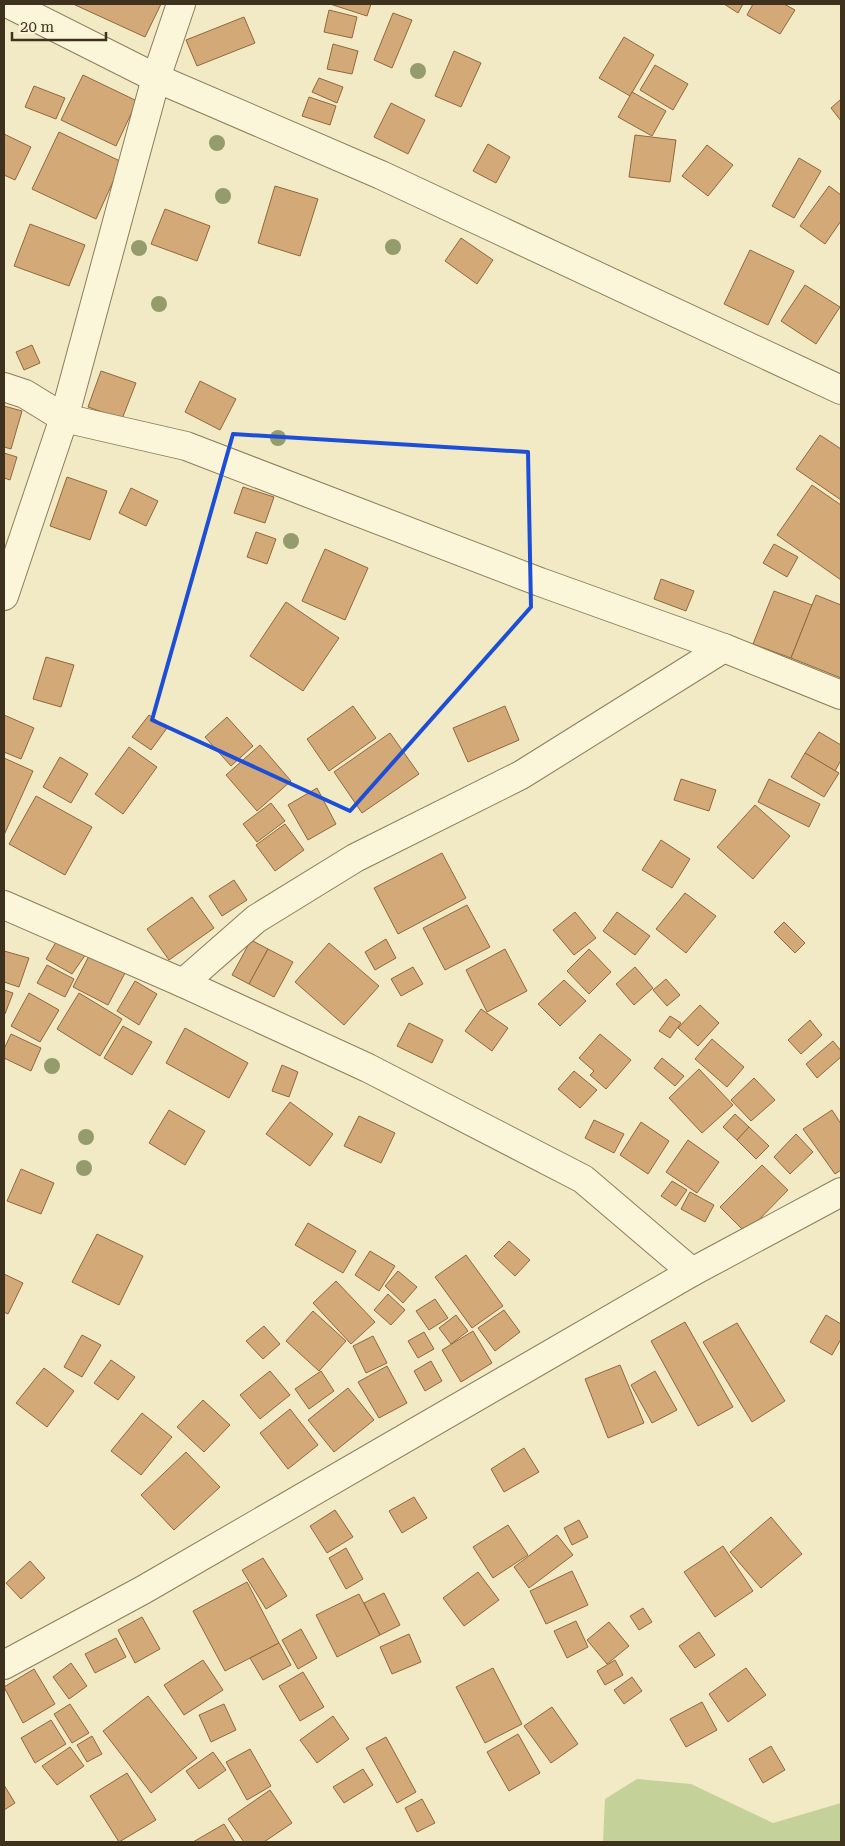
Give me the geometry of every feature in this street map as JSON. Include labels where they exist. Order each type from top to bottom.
[{"type":"street","points":[[9,4],[156,78],[381,175],[841,390]]},
{"type":"street","points":[[4,596],[64,418],[156,78],[181,4]]},
{"type":"street","points":[[4,387],[25,394],[64,418],[186,446],[540,582],[724,648],[841,694]]},
{"type":"street","points":[[183,983],[256,919],[355,858],[521,775],[724,648]]},
{"type":"street","points":[[4,905],[183,983],[368,1068],[583,1179],[692,1272]]},
{"type":"street","points":[[4,1665],[143,1590],[692,1272],[841,1192]]},
{"type":"highlighted area","points":[[233,434],[528,452],[531,607],[350,811],[152,720]]},
{"type":"green space","points":[[637,1779],[691,1784],[773,1823],[841,1803],[841,1842],[603,1842],[605,1799]]},
{"type":"building","points":[[73,4],[161,4],[145,37]]},
{"type":"building","points":[[330,4],[371,4],[367,16]]},
{"type":"building","points":[[724,4],[743,4],[738,13]]},
{"type":"building","points":[[753,4],[784,4],[795,10],[780,34],[747,15]]},
{"type":"building","points":[[329,10],[357,17],[352,38],[324,32]]},
{"type":"building","points":[[393,13],[412,20],[392,68],[374,60]]},
{"type":"building","points":[[244,17],[255,43],[197,66],[186,40]]},
{"type":"building","points":[[624,37],[654,55],[630,96],[599,78]]},
{"type":"building","points":[[333,44],[358,51],[352,74],[327,69]]},
{"type":"building","points":[[454,51],[481,63],[461,107],[435,96]]},
{"type":"building","points":[[655,65],[688,84],[673,110],[640,90]]},
{"type":"building","points":[[83,75],[137,101],[116,146],[61,120]]},
{"type":"building","points":[[319,78],[343,87],[337,103],[312,92]]},
{"type":"building","points":[[34,86],[65,98],[56,119],[25,107]]},
{"type":"building","points":[[632,92],[666,111],[652,136],[618,117]]},
{"type":"building","points":[[309,97],[336,106],[330,125],[302,116]]},
{"type":"building","points":[[841,99],[841,121],[831,108]]},
{"type":"building","points":[[391,103],[425,120],[408,154],[374,137]]},
{"type":"building","points":[[59,132],[122,162],[96,219],[32,189]]},
{"type":"building","points":[[4,134],[31,147],[15,180],[4,175]]},
{"type":"building","points":[[635,135],[676,140],[670,182],[629,177]]},
{"type":"building","points":[[488,144],[510,157],[496,183],[473,171]]},
{"type":"building","points":[[707,145],[733,165],[708,196],[682,176]]},
{"type":"building","points":[[799,158],[821,171],[794,218],[772,206]]},
{"type":"building","points":[[275,186],[318,199],[300,256],[258,243]]},
{"type":"building","points":[[829,186],[841,195],[841,221],[825,244],[800,226]]},
{"type":"building","points":[[165,209],[210,226],[197,261],[151,244]]},
{"type":"building","points":[[30,224],[85,245],[69,286],[14,266]]},
{"type":"building","points":[[461,238],[493,260],[477,284],[445,261]]},
{"type":"building","points":[[750,250],[794,271],[768,325],[724,304]]},
{"type":"building","points":[[805,285],[840,307],[816,344],[781,321]]},
{"type":"building","points":[[32,345],[40,363],[24,370],[16,352]]},
{"type":"building","points":[[101,371],[136,383],[122,419],[88,407]]},
{"type":"building","points":[[200,381],[236,399],[220,430],[185,412]]},
{"type":"building","points":[[4,406],[22,411],[11,449],[4,447]]},
{"type":"building","points":[[820,435],[841,449],[841,500],[796,469]]},
{"type":"building","points":[[4,453],[17,457],[10,480],[4,478]]},
{"type":"building","points":[[67,477],[107,491],[90,540],[50,526]]},
{"type":"building","points":[[812,485],[841,505],[841,580],[777,535]]},
{"type":"building","points":[[243,487],[274,497],[265,523],[234,513]]},
{"type":"building","points":[[131,488],[158,501],[146,526],[119,513]]},
{"type":"building","points":[[256,532],[276,539],[267,564],[247,557]]},
{"type":"building","points":[[774,544],[798,557],[787,577],[763,563]]},
{"type":"building","points":[[325,549],[368,568],[345,620],[302,601]]},
{"type":"building","points":[[661,579],[694,591],[686,611],[654,599]]},
{"type":"building","points":[[774,591],[812,605],[791,658],[753,644]]},
{"type":"building","points":[[816,595],[841,605],[841,678],[791,658]]},
{"type":"building","points":[[286,602],[339,638],[303,691],[250,656]]},
{"type":"building","points":[[46,657],[74,665],[61,707],[33,699]]},
{"type":"building","points":[[353,706],[376,738],[329,771],[307,739]]},
{"type":"building","points":[[505,706],[519,740],[468,762],[453,728]]},
{"type":"building","points":[[4,715],[34,728],[21,759],[4,752]]},
{"type":"building","points":[[149,715],[167,728],[151,750],[132,737]]},
{"type":"building","points":[[227,717],[253,746],[231,766],[205,737]]},
{"type":"building","points":[[819,732],[841,745],[841,760],[835,771],[805,753]]},
{"type":"building","points":[[390,733],[419,774],[362,813],[334,772]]},
{"type":"building","points":[[260,745],[291,781],[257,811],[226,775]]},
{"type":"building","points":[[129,747],[157,767],[123,814],[95,794]]},
{"type":"building","points":[[805,753],[839,773],[824,797],[791,777]]},
{"type":"building","points":[[60,757],[88,774],[71,803],[43,787]]},
{"type":"building","points":[[4,758],[33,771],[4,835]]},
{"type":"building","points":[[681,779],[716,790],[709,811],[674,800]]},
{"type":"building","points":[[769,779],[820,804],[809,827],[758,802]]},
{"type":"building","points":[[317,788],[336,824],[308,840],[288,805]]},
{"type":"building","points":[[36,796],[92,827],[65,875],[9,844]]},
{"type":"building","points":[[271,803],[285,821],[257,842],[243,824]]},
{"type":"building","points":[[755,805],[790,836],[753,879],[717,847]]},
{"type":"building","points":[[285,824],[304,850],[275,871],[256,845]]},
{"type":"building","points":[[661,840],[690,859],[672,888],[642,870]]},
{"type":"building","points":[[442,853],[466,898],[398,934],[374,888]]},
{"type":"building","points":[[234,880],[247,900],[222,916],[209,896]]},
{"type":"building","points":[[685,893],[716,916],[686,953],[656,929]]},
{"type":"building","points":[[192,897],[214,928],[169,960],[147,929]]},
{"type":"building","points":[[467,905],[490,947],[445,970],[423,928]]},
{"type":"building","points":[[575,912],[596,938],[574,955],[553,930]]},
{"type":"building","points":[[617,912],[650,936],[635,955],[603,931]]},
{"type":"building","points":[[784,922],[805,943],[795,953],[774,932]]},
{"type":"building","points":[[59,937],[86,954],[72,974],[46,959]]},
{"type":"building","points":[[386,939],[396,958],[375,970],[365,952]]},
{"type":"building","points":[[251,940],[268,949],[249,984],[232,975]]},
{"type":"building","points":[[329,943],[379,986],[344,1025],[295,982]]},
{"type":"building","points":[[268,949],[293,962],[274,997],[249,984]]},
{"type":"building","points":[[505,949],[527,991],[487,1012],[466,970]]},
{"type":"building","points":[[589,949],[611,972],[589,994],[567,971]]},
{"type":"building","points":[[4,951],[29,958],[19,987],[4,982]]},
{"type":"building","points":[[90,954],[125,973],[108,1005],[73,987]]},
{"type":"building","points":[[47,965],[74,979],[65,997],[37,983]]},
{"type":"building","points":[[413,967],[423,984],[401,996],[391,979]]},
{"type":"building","points":[[635,967],[653,988],[634,1005],[616,984]]},
{"type":"building","points":[[666,979],[680,995],[667,1006],[653,990]]},
{"type":"building","points":[[564,980],[586,1001],[560,1026],[538,1004]]},
{"type":"building","points":[[135,981],[157,994],[139,1025],[117,1011]]},
{"type":"building","points":[[4,990],[13,993],[5,1014],[4,1014]]},
{"type":"building","points":[[29,993],[59,1010],[40,1042],[11,1026]]},
{"type":"building","points":[[79,993],[122,1019],[100,1056],[57,1029]]},
{"type":"building","points":[[700,1005],[719,1023],[698,1046],[678,1028]]},
{"type":"building","points":[[481,1009],[508,1028],[492,1051],[465,1031]]},
{"type":"building","points":[[670,1016],[681,1023],[670,1038],[659,1031]]},
{"type":"building","points":[[810,1020],[822,1035],[801,1054],[788,1040]]},
{"type":"building","points":[[409,1023],[443,1040],[432,1063],[397,1046]]},
{"type":"building","points":[[123,1026],[152,1042],[132,1075],[104,1058]]},
{"type":"building","points":[[185,1028],[248,1063],[229,1098],[166,1063]]},
{"type":"building","points":[[11,1034],[41,1048],[31,1071],[4,1058],[4,1049]]},
{"type":"building","points":[[600,1034],[631,1060],[606,1089],[590,1075],[594,1071],[579,1058]]},
{"type":"building","points":[[712,1039],[744,1067],[727,1087],[695,1059]]},
{"type":"building","points":[[833,1041],[841,1051],[841,1057],[817,1078],[806,1064]]},
{"type":"building","points":[[662,1058],[684,1076],[675,1086],[654,1068]]},
{"type":"building","points":[[282,1065],[298,1072],[289,1097],[272,1091]]},
{"type":"building","points":[[699,1069],[733,1105],[702,1133],[669,1098]]},
{"type":"building","points":[[574,1071],[597,1090],[580,1108],[558,1089]]},
{"type":"building","points":[[754,1078],[775,1100],[751,1121],[731,1100]]},
{"type":"building","points":[[290,1102],[333,1134],[310,1166],[266,1134]]},
{"type":"building","points":[[169,1110],[205,1131],[185,1165],[149,1143]]},
{"type":"building","points":[[832,1110],[841,1124],[841,1170],[835,1174],[803,1129]]},
{"type":"building","points":[[735,1114],[749,1127],[737,1140],[723,1127]]},
{"type":"building","points":[[359,1116],[395,1133],[381,1163],[344,1146]]},
{"type":"building","points":[[594,1120],[624,1134],[614,1153],[585,1138]]},
{"type":"building","points":[[641,1122],[669,1141],[648,1174],[620,1155]]},
{"type":"building","points":[[749,1127],[769,1146],[756,1159],[737,1140]]},
{"type":"building","points":[[796,1134],[813,1152],[790,1174],[774,1157]]},
{"type":"building","points":[[688,1140],[719,1162],[697,1193],[666,1172]]},
{"type":"building","points":[[762,1165],[788,1190],[746,1233],[720,1207]]},
{"type":"building","points":[[21,1169],[54,1183],[41,1214],[7,1201]]},
{"type":"building","points":[[672,1181],[687,1190],[676,1206],[661,1196]]},
{"type":"building","points":[[690,1192],[714,1205],[705,1222],[681,1209]]},
{"type":"building","points":[[308,1223],[356,1251],[343,1273],[295,1245]]},
{"type":"building","points":[[97,1234],[143,1256],[119,1305],[72,1282]]},
{"type":"building","points":[[509,1241],[530,1260],[515,1276],[494,1256]]},
{"type":"building","points":[[370,1251],[395,1266],[379,1291],[355,1275]]},
{"type":"building","points":[[466,1255],[503,1306],[472,1328],[435,1277]]},
{"type":"building","points":[[398,1271],[417,1287],[403,1303],[385,1286]]},
{"type":"building","points":[[4,1274],[23,1283],[8,1314],[4,1312]]},
{"type":"building","points":[[336,1281],[375,1322],[351,1344],[313,1303]]},
{"type":"building","points":[[388,1294],[405,1310],[391,1325],[374,1310]]},
{"type":"building","points":[[435,1299],[448,1318],[429,1330],[416,1311]]},
{"type":"building","points":[[504,1310],[520,1332],[495,1351],[478,1328]]},
{"type":"building","points":[[313,1311],[346,1341],[319,1371],[286,1341]]},
{"type":"building","points":[[456,1315],[468,1331],[451,1344],[439,1328]]},
{"type":"building","points":[[826,1315],[841,1324],[841,1339],[832,1355],[810,1342]]},
{"type":"building","points":[[685,1322],[733,1407],[698,1426],[651,1341]]},
{"type":"building","points":[[737,1323],[785,1401],[752,1422],[703,1342]]},
{"type":"building","points":[[264,1326],[280,1344],[263,1359],[246,1341]]},
{"type":"building","points":[[473,1331],[492,1363],[461,1382],[442,1350]]},
{"type":"building","points":[[424,1332],[434,1349],[418,1358],[408,1341]]},
{"type":"building","points":[[82,1335],[101,1345],[82,1377],[64,1367]]},
{"type":"building","points":[[373,1336],[387,1363],[366,1373],[353,1346]]},
{"type":"building","points":[[111,1360],[135,1377],[118,1400],[94,1383]]},
{"type":"building","points":[[431,1361],[442,1381],[425,1391],[414,1371]]},
{"type":"building","points":[[620,1365],[644,1423],[608,1438],[585,1379]]},
{"type":"building","points":[[387,1366],[407,1403],[379,1418],[358,1382]]},
{"type":"building","points":[[44,1368],[74,1391],[47,1427],[16,1403]]},
{"type":"building","points":[[270,1371],[290,1395],[260,1419],[240,1395]]},
{"type":"building","points":[[321,1371],[334,1391],[309,1409],[295,1389]]},
{"type":"building","points":[[655,1371],[677,1410],[652,1423],[631,1385]]},
{"type":"building","points":[[348,1388],[374,1420],[334,1452],[308,1420]]},
{"type":"building","points":[[203,1400],[230,1425],[204,1452],[177,1427]]},
{"type":"building","points":[[290,1409],[318,1445],[288,1469],[260,1433]]},
{"type":"building","points":[[142,1413],[172,1437],[141,1475],[111,1451]]},
{"type":"building","points":[[524,1448],[539,1472],[504,1492],[491,1469]]},
{"type":"building","points":[[186,1452],[220,1487],[174,1530],[141,1495]]},
{"type":"building","points":[[414,1497],[427,1518],[402,1533],[389,1511]]},
{"type":"building","points":[[335,1510],[353,1537],[327,1553],[310,1526]]},
{"type":"building","points":[[771,1517],[802,1554],[761,1588],[730,1552]]},
{"type":"building","points":[[579,1520],[588,1537],[572,1545],[564,1528]]},
{"type":"building","points":[[508,1525],[528,1555],[493,1578],[473,1547]]},
{"type":"building","points":[[557,1535],[573,1555],[529,1588],[514,1567]]},
{"type":"building","points":[[723,1546],[753,1591],[715,1617],[684,1572]]},
{"type":"building","points":[[346,1548],[363,1579],[346,1589],[329,1558]]},
{"type":"building","points":[[263,1558],[287,1596],[266,1609],[242,1570]]},
{"type":"building","points":[[30,1561],[45,1578],[21,1599],[6,1583]]},
{"type":"building","points":[[572,1571],[588,1605],[546,1624],[530,1591]]},
{"type":"building","points":[[478,1572],[499,1600],[464,1626],[443,1598]]},
{"type":"building","points":[[247,1582],[279,1643],[225,1671],[193,1611]]},
{"type":"building","points":[[384,1593],[400,1625],[380,1635],[364,1603]]},
{"type":"building","points":[[359,1594],[380,1635],[337,1657],[316,1615]]},
{"type":"building","points":[[643,1608],[652,1622],[639,1630],[630,1616]]},
{"type":"building","points":[[142,1617],[160,1649],[135,1663],[118,1630]]},
{"type":"building","points":[[576,1621],[588,1647],[567,1658],[554,1631]]},
{"type":"building","points":[[609,1622],[629,1646],[607,1664],[587,1640]]},
{"type":"building","points":[[301,1629],[317,1658],[298,1669],[282,1640]]},
{"type":"building","points":[[699,1632],[715,1655],[695,1668],[679,1646]]},
{"type":"building","points":[[409,1634],[421,1662],[392,1674],[380,1647]]},
{"type":"building","points":[[116,1638],[126,1657],[95,1673],[85,1654]]},
{"type":"building","points":[[279,1643],[291,1665],[263,1680],[250,1658]]},
{"type":"building","points":[[203,1660],[223,1690],[184,1715],[164,1685]]},
{"type":"building","points":[[615,1660],[623,1675],[605,1685],[597,1671]]},
{"type":"building","points":[[71,1663],[87,1686],[69,1699],[53,1677]]},
{"type":"building","points":[[493,1668],[522,1724],[485,1743],[456,1687]]},
{"type":"building","points":[[746,1668],[766,1695],[728,1722],[709,1694]]},
{"type":"building","points":[[34,1669],[55,1704],[23,1723],[4,1687]]},
{"type":"building","points":[[303,1672],[324,1707],[300,1721],[279,1686]]},
{"type":"building","points":[[632,1677],[642,1691],[624,1704],[614,1690]]},
{"type":"building","points":[[148,1696],[197,1758],[151,1793],[103,1731]]},
{"type":"building","points":[[702,1702],[717,1730],[686,1747],[670,1719]]},
{"type":"building","points":[[70,1704],[89,1733],[72,1743],[54,1714]]},
{"type":"building","points":[[224,1704],[236,1730],[211,1742],[199,1715]]},
{"type":"building","points":[[552,1707],[578,1744],[551,1763],[524,1726]]},
{"type":"building","points":[[333,1716],[349,1739],[317,1763],[300,1740]]},
{"type":"building","points":[[51,1720],[66,1744],[35,1763],[21,1738]]},
{"type":"building","points":[[518,1734],[540,1773],[509,1791],[487,1752]]},
{"type":"building","points":[[92,1736],[102,1754],[87,1762],[77,1745]]},
{"type":"building","points":[[386,1737],[416,1792],[397,1803],[366,1748]]},
{"type":"building","points":[[771,1746],[785,1770],[763,1783],[749,1759]]},
{"type":"building","points":[[70,1747],[84,1766],[57,1785],[42,1766]]},
{"type":"building","points":[[250,1749],[271,1786],[247,1800],[226,1762]]},
{"type":"building","points":[[213,1752],[226,1770],[199,1789],[186,1771]]},
{"type":"building","points":[[363,1769],[373,1785],[344,1803],[333,1787]]},
{"type":"building","points":[[127,1773],[156,1820],[119,1842],[90,1796]]},
{"type":"building","points":[[4,1785],[15,1803],[4,1810]]},
{"type":"building","points":[[270,1790],[292,1823],[264,1842],[244,1842],[228,1819]]},
{"type":"building","points":[[422,1799],[435,1823],[417,1832],[405,1808]]},
{"type":"building","points":[[224,1824],[235,1842],[193,1842]]}]
